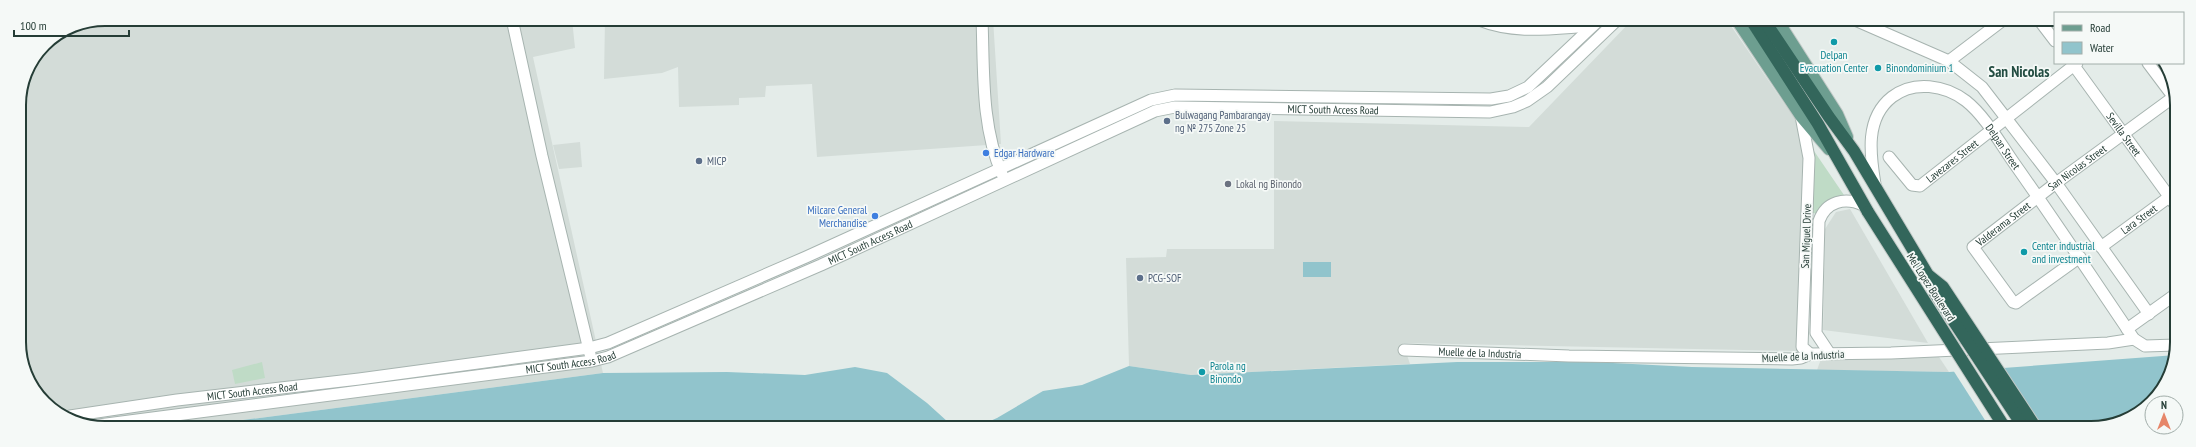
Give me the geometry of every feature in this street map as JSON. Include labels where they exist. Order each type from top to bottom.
[{"type":"highway","name":"Mel Lopez Boulevard","points":[[1755,26],[1818,124],[1865,209],[2001,421]]},
{"type":"highway","name":"Mel Lopez Boulevard","points":[[1768,26],[1875,184],[1928,275],[1935,294],[2019,421]]},
{"type":"highway","name":"Mel Lopez Boulevard","points":[[1928,275],[1943,288],[2031,421]]},
{"type":"main road","name":"Mel Lopez Boulevard","points":[[1741,26],[1801,116],[1837,159]]},
{"type":"main road","name":"Mel Lopez Boulevard","points":[[1781,26],[1837,114],[1854,151]]},
{"type":"street","points":[[514,26],[542,156],[592,361]]},
{"type":"street","points":[[982,26],[988,133],[993,153],[1004,181]]},
{"type":"street","points":[[1502,26],[1531,30],[1568,26]]},
{"type":"street","name":"MICT South Access Road","points":[[76,415],[589,348],[623,338],[1151,100],[1164,96],[1491,99],[1509,96],[1528,86],[1592,26]]},
{"type":"street","name":"MICT South Access Road","points":[[129,421],[592,361],[627,349],[754,294],[1155,111],[1166,108],[1490,112],[1527,102],[1547,86],[1611,26]]},
{"type":"street","name":"Delpan Street","points":[[1869,26],[1949,61],[1982,87],[2007,117],[2056,183],[2149,314]]},
{"type":"street","points":[[1949,61],[1995,26]]},
{"type":"street","points":[[2044,26],[2054,40]]},
{"type":"street","name":"Lavezares Street","points":[[1889,157],[1912,185],[1920,186],[2074,64]]},
{"type":"street","name":"Sevilla Street","points":[[2074,64],[2123,135],[2170,192]]},
{"type":"street","points":[[2149,64],[2168,88]]},
{"type":"street","points":[[1538,77],[1547,86]]},
{"type":"street","name":"Delpan Street","points":[[1875,184],[1870,155],[1874,123],[1882,108],[1899,92],[1922,86],[1939,89],[1954,94],[1971,106],[1991,131],[2080,257],[2134,339]]},
{"type":"street","name":"San Nicolas Street","points":[[2038,197],[2170,101]]},
{"type":"street","name":"San Miguel Drive","points":[[1801,116],[1809,158],[1802,347],[1810,354],[1816,333],[1818,226],[1820,217],[1831,205],[1842,201],[1853,201],[1865,209]]},
{"type":"street","name":"Lara Street","points":[[2101,247],[2170,195]]},
{"type":"street","name":"Valderama Street","points":[[2038,197],[1973,247],[2013,302],[2016,303],[2080,257]]},
{"type":"street","points":[[897,215],[903,227]]},
{"type":"street","points":[[1804,280],[1817,280]]},
{"type":"street","points":[[749,282],[754,294]]},
{"type":"street","points":[[2127,329],[2170,298]]},
{"type":"street","points":[[1816,333],[1830,354]]},
{"type":"street","name":"Muelle de la Industria","points":[[1404,350],[1569,356],[1792,359],[1801,358],[1810,354],[2100,343],[2134,339],[2145,346],[2170,345]]},
{"type":"street","points":[[299,385],[302,398]]},
{"type":"shaded area","points":[[105,26],[573,26],[575,48],[533,57],[603,373],[236,421],[105,421],[80,417],[70,413],[49,398],[37,382],[30,367],[26,342],[26,105],[30,80],[39,61],[49,49],[70,34],[85,29]]},
{"type":"shaded area","points":[[605,26],[993,26],[1001,144],[817,157],[812,84],[766,86],[765,97],[739,98],[739,105],[679,107],[678,67],[662,73],[604,79]]},
{"type":"shaded area","points":[[1626,26],[1731,26],[1807,137],[1797,351],[1403,343],[1410,364],[1191,375],[1129,366],[1126,258],[1166,257],[1167,249],[1274,249],[1274,121],[1529,127]]},
{"type":"shaded area","points":[[580,142],[582,167],[559,169],[553,145]]},
{"type":"shaded area","points":[[1850,209],[1928,343],[1823,330],[1825,229],[1836,212]]},
{"type":"shaded area","points":[[1939,357],[1949,372],[1817,370],[1821,359]]},
{"type":"green space","points":[[1814,151],[1846,198],[1836,199],[1829,202],[1816,214],[1811,212]]},
{"type":"green space","points":[[262,362],[265,378],[235,384],[232,370]]},
{"type":"water","points":[[1303,262],[1331,262],[1331,277],[1303,277]]},
{"type":"water","points":[[2168,356],[2162,377],[2150,395],[2144,395],[2144,400],[2126,413],[2096,421],[990,421],[1043,391],[1082,385],[1129,366],[1191,375],[1457,362],[1593,362],[1692,367],[1949,372]]},
{"type":"water","points":[[855,367],[887,373],[927,403],[947,421],[236,421],[603,373],[727,372],[805,375]]},
{"type":"pier","points":[[2001,366],[2036,421],[1986,421],[1953,370]]},
{"type":"ferry route","points":[[2078,421],[2099,420]]},
{"type":"place","name":"Delpan Evacuation Center","points":[[1834,42]]},
{"type":"place","name":"Binondominium 1","points":[[1878,68]]},
{"type":"place","name":"Bulwagang Pambarangay ng № 275 Zone 25","points":[[1167,121]]},
{"type":"place","name":"Edgar Hardware","points":[[986,153]]},
{"type":"place","name":"MICP","points":[[699,161]]},
{"type":"place","name":"Lokal ng Binondo","points":[[1228,184]]},
{"type":"place","name":"Milcare General Merchandise","points":[[875,216]]},
{"type":"place","name":"Center industrial and investment","points":[[2024,252]]},
{"type":"place","name":"PCG-SOF","points":[[1140,278]]},
{"type":"place","name":"Parola ng Binondo","points":[[1202,372]]},
{"type":"district","name":"San Nicolas","points":[[2019,71]]}]
